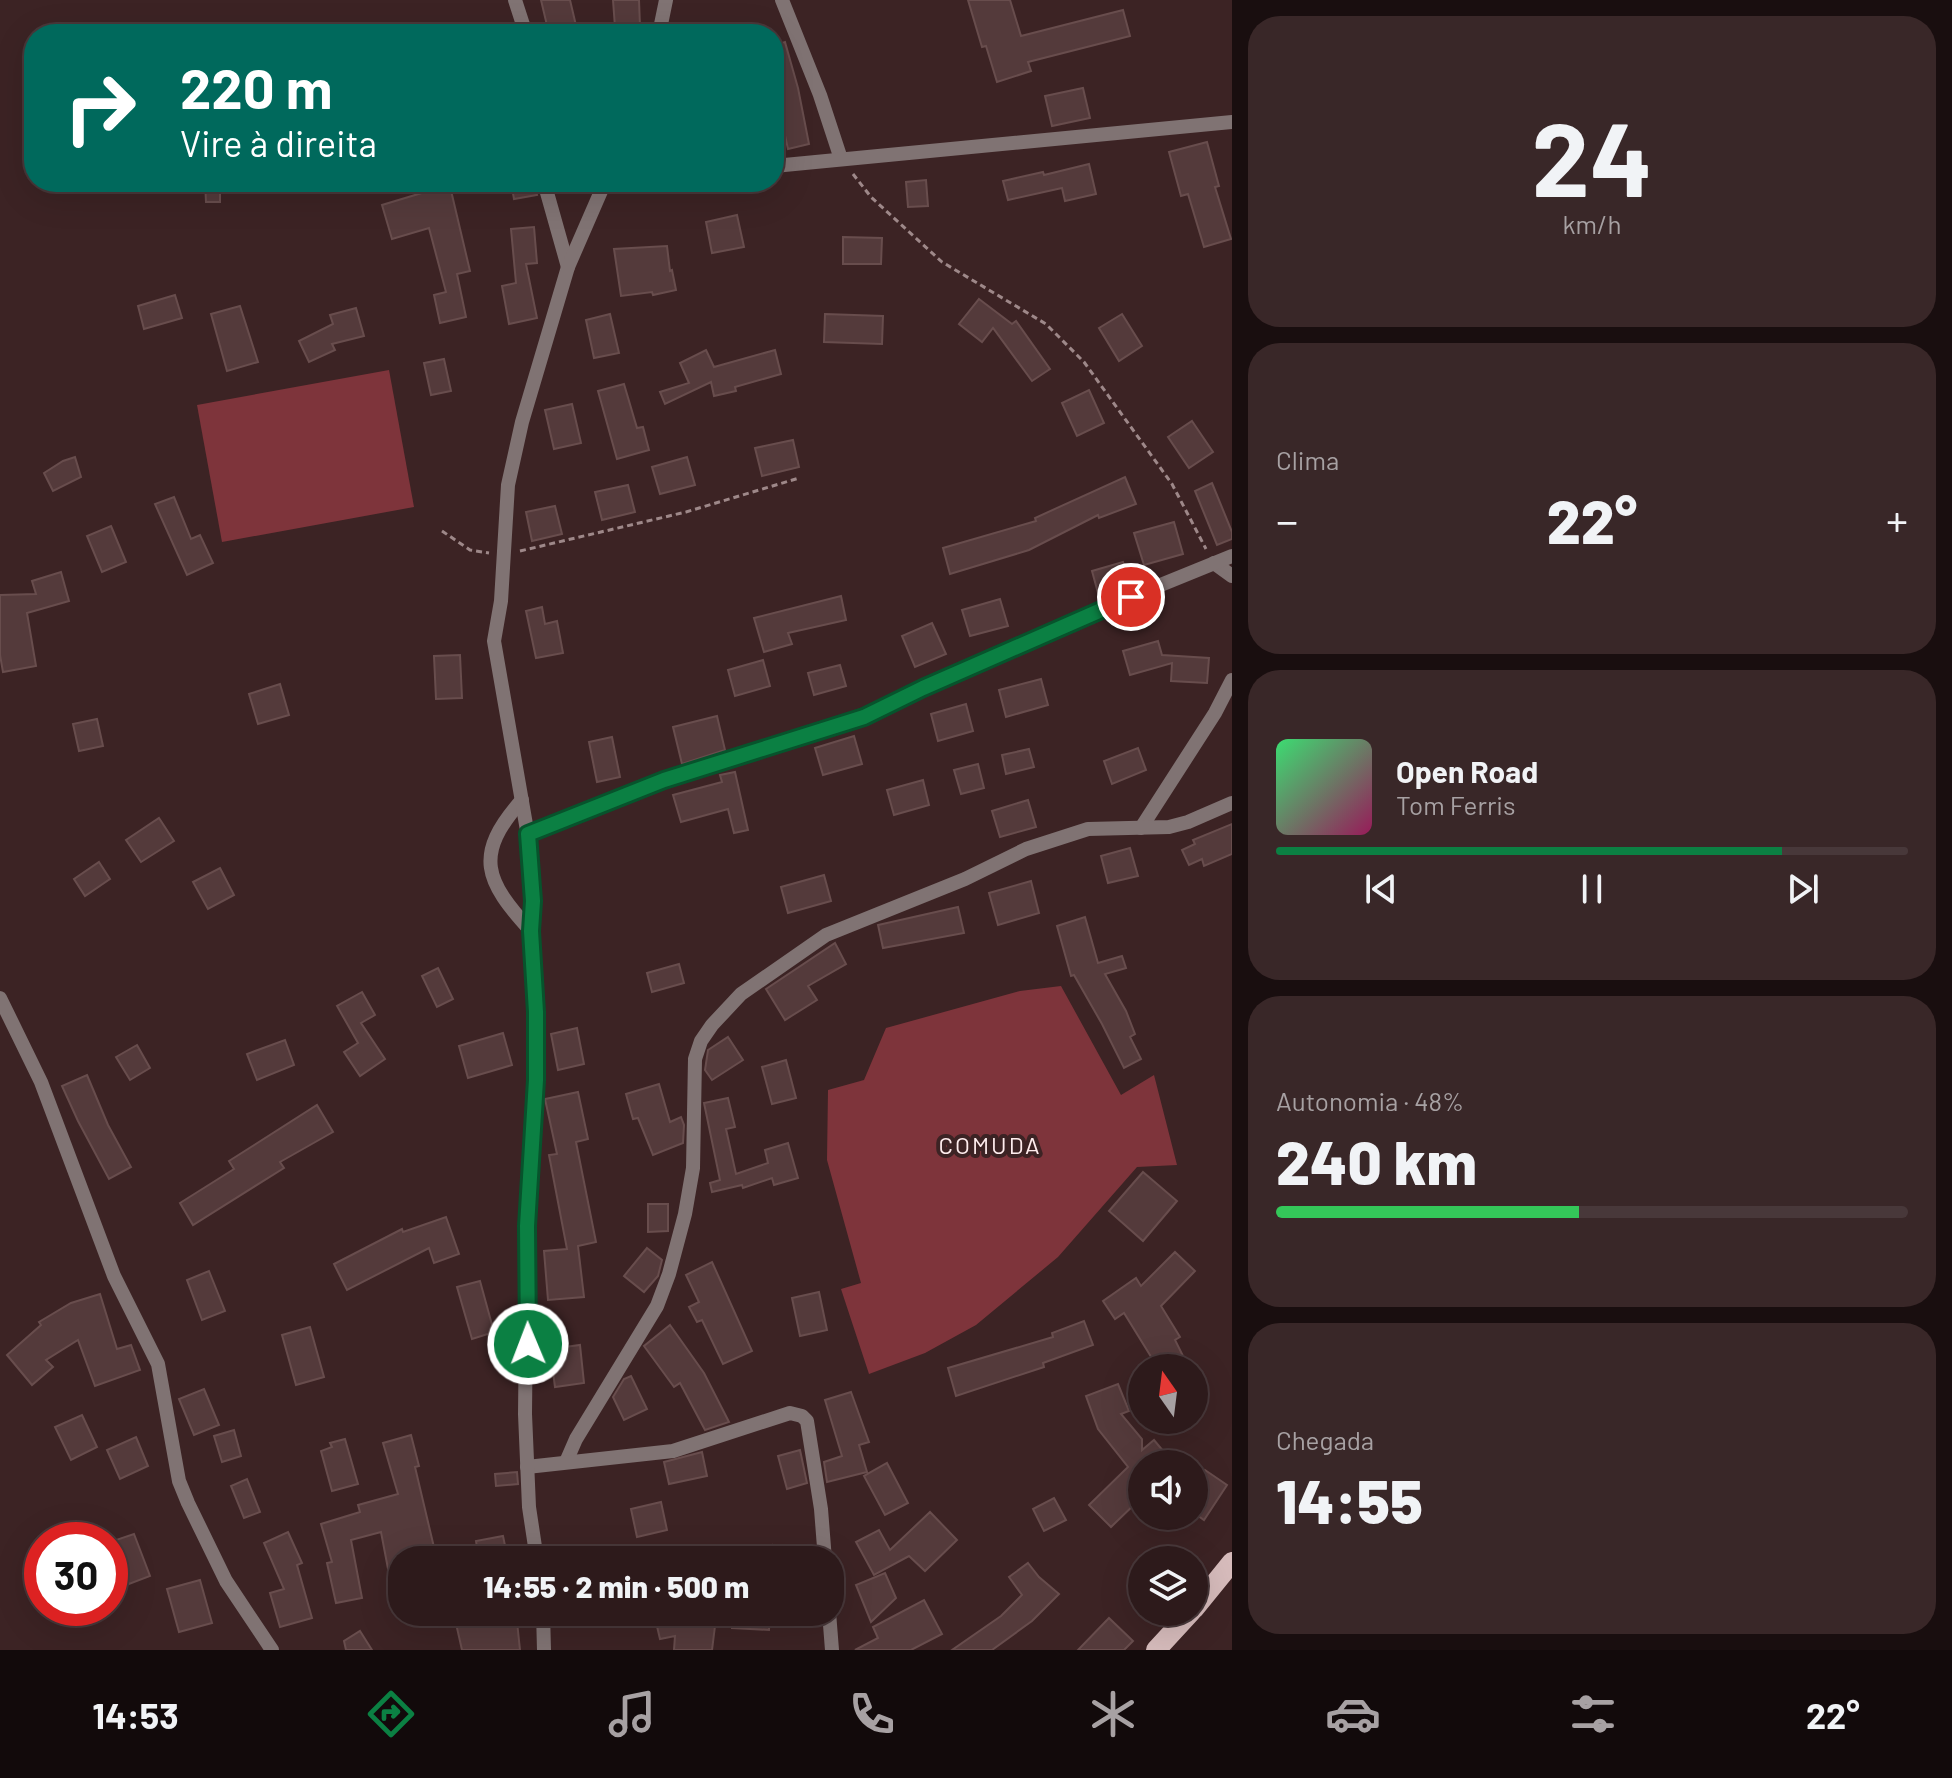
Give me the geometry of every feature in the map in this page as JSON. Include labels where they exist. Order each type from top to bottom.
[{"type":"main road","points":[[1208,1592],[1232,1562]]},
{"type":"main road","points":[[1156,1650],[1178,1626]]},
{"type":"street","points":[[515,0],[523,24]]},
{"type":"street","points":[[661,24],[666,0]]},
{"type":"street","points":[[782,0],[820,95],[841,159]]},
{"type":"street","points":[[784,165],[1232,122]]},
{"type":"street","points":[[546,192],[568,267]]},
{"type":"street","points":[[535,1546],[527,1467],[527,1226],[536,1080],[531,931],[533,901],[528,834],[494,641],[501,601],[508,485],[522,422],[568,267],[601,192]]},
{"type":"street","points":[[528,834],[664,780],[864,717],[1104,608],[1232,556]]},
{"type":"street","points":[[1214,563],[1232,576]]},
{"type":"street","points":[[1141,828],[1215,713],[1232,680]]},
{"type":"street","points":[[522,800],[499,831],[489,864],[504,903],[531,931]]},
{"type":"street","points":[[566,1462],[597,1402],[657,1306],[669,1274],[693,1168],[695,1059],[701,1041],[712,1025],[741,994],[826,935],[965,879],[1026,849],[1088,829],[1169,827],[1232,803]]},
{"type":"street","points":[[0,998],[41,1082],[114,1276],[158,1364],[179,1481],[188,1503],[226,1581],[272,1650]]},
{"type":"street","points":[[527,1467],[673,1451],[790,1413],[797,1414],[807,1421],[824,1546]]},
{"type":"street","points":[[543,1626],[544,1650]]},
{"type":"street","points":[[830,1626],[832,1650]]},
{"type":"path","points":[[841,159],[871,197],[942,262],[1046,324],[1084,362],[1172,484],[1214,563]]},
{"type":"path","points":[[442,531],[470,550],[504,555],[686,512],[799,478]]},
{"type":"shaded area","points":[[389,370],[414,507],[222,542],[197,405]]},
{"type":"shaded area","points":[[1061,986],[1121,1095],[1154,1075],[1177,1165],[1137,1167],[1058,1257],[976,1325],[925,1353],[869,1374],[841,1289],[861,1283],[827,1160],[828,1090],[864,1080],[886,1028],[1020,991]]},
{"type":"building","points":[[541,0],[570,0],[576,24],[547,24]]},
{"type":"building","points":[[613,0],[639,0],[640,24],[615,24]]},
{"type":"building","points":[[968,0],[1010,0],[1021,36],[1123,10],[1130,36],[1028,62],[1031,71],[997,82],[986,46],[982,47]]},
{"type":"building","points":[[784,42],[798,88],[809,144],[788,149],[784,131]]},
{"type":"building","points":[[1083,88],[1090,118],[1052,126],[1045,96]]},
{"type":"building","points":[[1207,142],[1219,186],[1215,187],[1231,239],[1204,247],[1188,194],[1181,196],[1169,152]]},
{"type":"building","points":[[1089,164],[1096,194],[1065,201],[1062,188],[1008,200],[1003,181]]},
{"type":"building","points":[[926,180],[928,206],[908,207],[906,182]]},
{"type":"building","points":[[206,192],[220,192],[220,202],[206,202]]},
{"type":"building","points":[[425,192],[451,192],[470,271],[457,274],[466,317],[440,323],[434,295],[446,292],[429,228],[392,239],[382,205]]},
{"type":"building","points":[[513,192],[536,192],[537,195],[514,199]]},
{"type":"building","points":[[737,215],[744,247],[712,253],[706,222]]},
{"type":"building","points":[[534,227],[537,263],[526,264],[537,318],[509,324],[502,286],[516,283],[511,229]]},
{"type":"building","points":[[843,237],[882,238],[881,264],[843,264]]},
{"type":"building","points":[[667,246],[676,290],[653,295],[652,292],[621,296],[614,249]]},
{"type":"building","points":[[175,295],[182,318],[144,329],[138,306]]},
{"type":"building","points":[[979,299],[1012,324],[1016,321],[1050,369],[1032,381],[993,328],[982,342],[959,324]]},
{"type":"building","points":[[240,306],[258,362],[227,371],[211,314]]},
{"type":"building","points":[[356,308],[364,336],[332,344],[335,350],[309,362],[299,341],[333,324],[330,315]]},
{"type":"building","points":[[610,314],[619,353],[594,358],[586,320]]},
{"type":"building","points":[[825,314],[883,316],[882,344],[824,342]]},
{"type":"building","points":[[1122,314],[1142,346],[1119,361],[1099,328]]},
{"type":"building","points":[[706,350],[714,367],[775,350],[781,374],[714,396],[711,382],[665,404],[660,392],[689,383],[680,363]]},
{"type":"building","points":[[444,359],[451,391],[431,395],[424,363]]},
{"type":"building","points":[[624,384],[637,428],[643,427],[649,450],[617,459],[598,391]]},
{"type":"building","points":[[1089,390],[1104,423],[1077,436],[1062,403]]},
{"type":"building","points":[[572,404],[581,443],[554,449],[545,410]]},
{"type":"building","points":[[1192,421],[1213,452],[1189,468],[1168,437]]},
{"type":"building","points":[[793,440],[799,467],[762,476],[755,448]]},
{"type":"building","points":[[75,457],[81,477],[53,491],[44,473]]},
{"type":"building","points":[[687,457],[695,485],[660,494],[652,467]]},
{"type":"building","points":[[1125,477],[1136,504],[1099,518],[1098,515],[1029,550],[950,574],[943,548],[1036,521],[1035,518]]},
{"type":"building","points":[[1212,483],[1232,532],[1232,539],[1217,545],[1195,491]]},
{"type":"building","points":[[628,485],[635,512],[602,520],[595,492]]},
{"type":"building","points":[[174,497],[191,539],[200,535],[213,563],[187,575],[155,504]]},
{"type":"building","points":[[555,506],[562,534],[532,541],[526,512]]},
{"type":"building","points":[[1174,522],[1183,554],[1144,565],[1134,533]]},
{"type":"building","points":[[111,526],[126,562],[102,572],[87,536]]},
{"type":"building","points":[[1123,562],[1129,585],[1098,593],[1092,571]]},
{"type":"building","points":[[61,572],[69,601],[27,613],[36,666],[3,672],[0,595],[36,594],[32,581]]},
{"type":"building","points":[[841,596],[846,620],[788,633],[792,644],[764,652],[754,618]]},
{"type":"building","points":[[1000,599],[1008,626],[970,636],[962,610]]},
{"type":"building","points":[[542,607],[545,624],[557,621],[563,653],[536,658],[526,611]]},
{"type":"building","points":[[932,623],[946,654],[915,667],[902,636]]},
{"type":"building","points":[[1158,641],[1162,655],[1209,658],[1207,683],[1171,681],[1172,663],[1130,675],[1123,651]]},
{"type":"building","points":[[460,655],[462,698],[436,699],[434,656]]},
{"type":"building","points":[[763,660],[770,686],[735,696],[728,670]]},
{"type":"building","points":[[840,665],[846,686],[814,695],[808,673]]},
{"type":"building","points":[[1041,679],[1048,705],[1006,717],[999,690]]},
{"type":"building","points":[[280,684],[289,715],[258,724],[249,694]]},
{"type":"building","points":[[966,704],[973,731],[938,741],[931,714]]},
{"type":"building","points":[[717,716],[725,750],[682,764],[673,727]]},
{"type":"building","points":[[97,719],[103,746],[79,751],[73,724]]},
{"type":"building","points":[[854,736],[862,764],[823,775],[815,748]]},
{"type":"building","points":[[612,737],[620,777],[597,782],[589,742]]},
{"type":"building","points":[[1138,748],[1146,770],[1112,784],[1104,761]]},
{"type":"building","points":[[1029,749],[1034,767],[1006,774],[1002,755]]},
{"type":"building","points":[[978,764],[984,788],[961,794],[954,770]]},
{"type":"building","points":[[735,772],[748,830],[734,833],[728,809],[681,822],[673,795],[722,782],[720,775]]},
{"type":"building","points":[[923,780],[929,805],[894,815],[887,790]]},
{"type":"building","points":[[1028,800],[1036,827],[1000,837],[992,811]]},
{"type":"building","points":[[159,818],[174,841],[141,862],[126,840]]},
{"type":"building","points":[[1232,824],[1232,854],[1204,866],[1202,859],[1189,865],[1182,850],[1195,844],[1193,840]]},
{"type":"building","points":[[1130,848],[1138,876],[1108,883],[1101,856]]},
{"type":"building","points":[[99,862],[110,879],[85,896],[74,879]]},
{"type":"building","points":[[220,868],[234,895],[208,909],[193,882]]},
{"type":"building","points":[[824,875],[831,901],[788,913],[781,887]]},
{"type":"building","points":[[1031,881],[1039,913],[998,925],[989,893]]},
{"type":"building","points":[[958,907],[964,933],[883,948],[878,925]]},
{"type":"building","points":[[1085,917],[1098,963],[1122,956],[1126,968],[1105,974],[1126,1011],[1135,1034],[1130,1037],[1141,1059],[1124,1068],[1074,975],[1071,976],[1057,926]]},
{"type":"building","points":[[835,943],[846,964],[808,986],[817,1000],[785,1020],[766,989]]},
{"type":"building","points":[[679,964],[684,983],[652,992],[647,973]]},
{"type":"building","points":[[438,968],[453,999],[437,1007],[422,976]]},
{"type":"building","points":[[362,992],[375,1015],[361,1023],[385,1059],[360,1076],[344,1052],[358,1043],[337,1006]]},
{"type":"building","points":[[577,1028],[584,1064],[558,1070],[551,1034]]},
{"type":"building","points":[[503,1033],[512,1065],[468,1078],[459,1046]]},
{"type":"building","points":[[728,1037],[743,1060],[712,1080],[705,1070],[708,1050]]},
{"type":"building","points":[[285,1040],[294,1065],[257,1080],[247,1054]]},
{"type":"building","points":[[137,1045],[150,1068],[130,1080],[116,1057]]},
{"type":"building","points":[[786,1060],[796,1098],[772,1104],[762,1067]]},
{"type":"building","points":[[87,1075],[108,1125],[131,1167],[109,1179],[62,1086]]},
{"type":"building","points":[[659,1084],[670,1122],[681,1117],[683,1143],[653,1155],[638,1118],[633,1119],[626,1094]]},
{"type":"building","points":[[578,1092],[588,1139],[576,1142],[596,1242],[578,1246],[584,1297],[548,1300],[544,1251],[567,1249],[549,1155],[557,1154],[545,1099]]},
{"type":"building","points":[[728,1098],[735,1127],[726,1129],[736,1174],[768,1163],[765,1150],[788,1143],[798,1178],[774,1185],[772,1178],[743,1188],[742,1185],[712,1192],[710,1183],[720,1180],[704,1103]]},
{"type":"building","points":[[317,1105],[333,1132],[280,1162],[284,1168],[193,1225],[180,1203],[234,1169],[229,1161]]},
{"type":"building","points":[[1143,1172],[1177,1201],[1143,1241],[1109,1211]]},
{"type":"building","points":[[648,1204],[668,1204],[668,1231],[648,1232]]},
{"type":"building","points":[[446,1217],[459,1254],[434,1263],[429,1248],[347,1290],[334,1264],[402,1229],[403,1232]]},
{"type":"building","points":[[647,1248],[662,1260],[658,1276],[644,1292],[624,1276]]},
{"type":"building","points":[[1175,1252],[1195,1271],[1161,1306],[1180,1337],[1175,1340],[1182,1354],[1149,1354],[1124,1313],[1115,1319],[1103,1301],[1136,1278],[1141,1286]]},
{"type":"building","points":[[712,1262],[752,1351],[723,1364],[702,1320],[697,1322],[689,1307],[699,1302],[686,1275]]},
{"type":"building","points":[[209,1271],[225,1311],[202,1320],[187,1280]]},
{"type":"building","points":[[480,1281],[494,1332],[472,1339],[457,1287]]},
{"type":"building","points":[[819,1292],[827,1330],[800,1336],[792,1298]]},
{"type":"building","points":[[100,1294],[117,1349],[131,1345],[140,1370],[95,1386],[78,1340],[46,1360],[53,1367],[32,1385],[7,1355],[41,1325],[39,1322],[71,1303]]},
{"type":"building","points":[[1084,1321],[1093,1345],[1043,1363],[1044,1367],[956,1396],[948,1368],[1053,1337],[1052,1333]]},
{"type":"building","points":[[670,1325],[704,1373],[729,1422],[705,1430],[680,1383],[674,1387],[644,1346]]},
{"type":"building","points":[[310,1327],[324,1377],[296,1385],[282,1335]]},
{"type":"building","points":[[580,1345],[584,1383],[555,1387],[550,1349]]},
{"type":"building","points":[[631,1376],[647,1409],[624,1420],[613,1397],[624,1379]]},
{"type":"building","points":[[1118,1384],[1128,1409],[1121,1414],[1128,1422],[1128,1434],[1138,1434],[1142,1439],[1142,1450],[1128,1450],[1128,1467],[1098,1429],[1086,1396]]},
{"type":"building","points":[[204,1389],[219,1425],[194,1435],[179,1399]]},
{"type":"building","points":[[851,1392],[869,1442],[859,1445],[867,1472],[827,1482],[824,1462],[842,1456],[825,1400]]},
{"type":"building","points":[[82,1415],[97,1447],[71,1460],[55,1427]]},
{"type":"building","points":[[234,1430],[241,1456],[222,1462],[214,1436]]},
{"type":"building","points":[[411,1435],[419,1466],[415,1467],[434,1546],[388,1546],[388,1569],[381,1532],[351,1540],[362,1598],[336,1603],[327,1563],[332,1562],[321,1524],[360,1512],[358,1505],[398,1494],[383,1443]]},
{"type":"building","points":[[136,1437],[148,1466],[120,1479],[107,1450]]},
{"type":"building","points":[[345,1439],[358,1484],[332,1491],[321,1451],[332,1447],[330,1443]]},
{"type":"building","points":[[1154,1440],[1162,1450],[1142,1450]]},
{"type":"building","points":[[800,1450],[807,1483],[787,1489],[778,1456]]},
{"type":"building","points":[[702,1452],[707,1476],[669,1484],[664,1462]]},
{"type":"building","points":[[887,1463],[908,1503],[885,1515],[864,1476]]},
{"type":"building","points":[[1128,1467],[1128,1511],[1111,1527],[1089,1505]]},
{"type":"building","points":[[517,1472],[518,1484],[496,1486],[495,1474]]},
{"type":"building","points":[[1208,1472],[1227,1485],[1208,1514]]},
{"type":"building","points":[[247,1479],[260,1512],[244,1518],[231,1486]]},
{"type":"building","points":[[1054,1498],[1066,1520],[1044,1531],[1033,1509]]},
{"type":"building","points":[[661,1502],[667,1530],[637,1537],[631,1509]]},
{"type":"building","points":[[930,1512],[957,1540],[925,1571],[909,1556],[874,1575],[856,1542],[879,1530],[890,1550]]},
{"type":"building","points":[[288,1532],[302,1563],[297,1565],[312,1618],[280,1627],[270,1593],[284,1589],[264,1543]]},
{"type":"building","points":[[134,1534],[150,1576],[129,1584],[128,1581],[128,1536]]},
{"type":"building","points":[[503,1536],[505,1546],[477,1546],[476,1541]]},
{"type":"building","points":[[1028,1563],[1059,1594],[1032,1621],[992,1650],[952,1650],[1001,1616],[1022,1595],[1009,1577]]},
{"type":"building","points":[[885,1573],[896,1598],[871,1622],[856,1585]]},
{"type":"building","points":[[200,1580],[212,1623],[179,1632],[167,1589]]},
{"type":"building","points":[[924,1600],[942,1634],[911,1650],[855,1650],[878,1638],[873,1627]]},
{"type":"building","points":[[1109,1618],[1133,1641],[1124,1650],[1078,1650]]},
{"type":"building","points":[[457,1626],[517,1626],[520,1650],[462,1650]]},
{"type":"building","points":[[657,1626],[715,1626],[712,1650],[674,1650],[675,1636],[660,1639]]},
{"type":"building","points":[[732,1626],[769,1626],[769,1630]]},
{"type":"building","points":[[360,1631],[372,1650],[346,1650],[344,1641]]},
{"type":"district","name":"COMUDA","points":[[990,1144]]},
{"type":"route","points":[[528,1344],[527,1226],[536,1080],[532,859],[528,834],[664,780],[864,717],[1131,597]]}]
